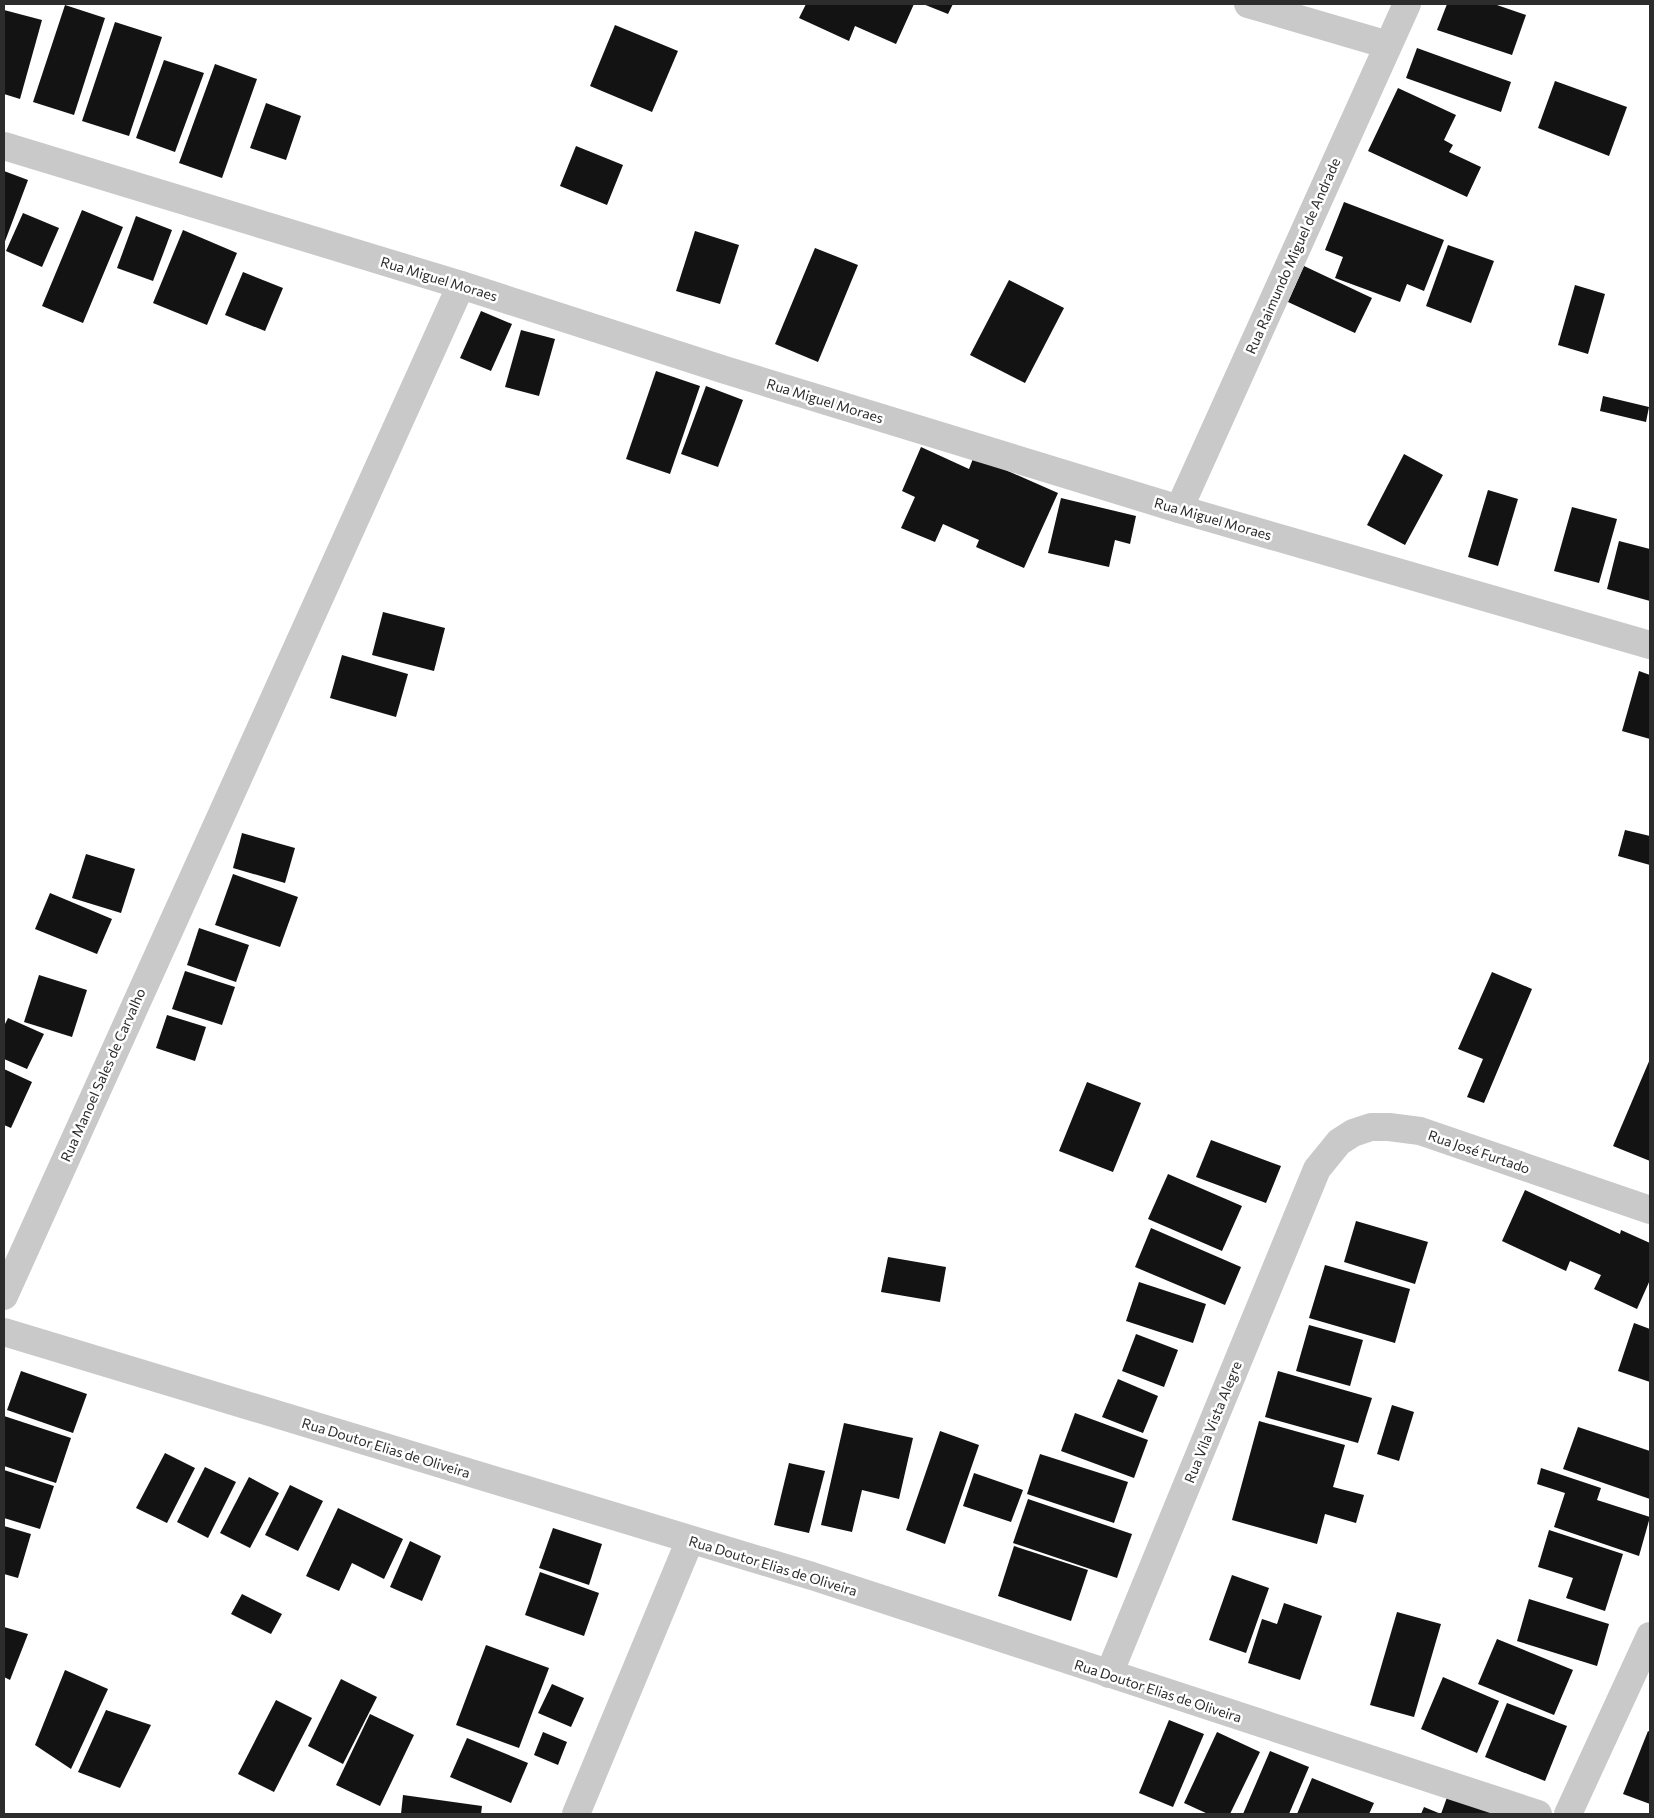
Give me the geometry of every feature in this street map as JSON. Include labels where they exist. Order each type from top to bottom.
[{"type":"street","points":[[1248,4],[1388,45]]},
{"type":"street","name":"Rua Raimundo Miguel de Andrade","points":[[1179,509],[1407,4]]},
{"type":"street","name":"Rua Miguel Moraes","points":[[4,146],[461,285],[725,370],[1179,509],[1650,646]]},
{"type":"street","name":"Rua Manoel Sales de Carvalho","points":[[4,1296],[202,853],[461,285]]},
{"type":"street","name":"Rua José Furtado","points":[[1317,1169],[1339,1142],[1353,1133],[1371,1127],[1389,1127],[1420,1132],[1650,1210]]},
{"type":"street","name":"Rua Vila Vista Alegre","points":[[1109,1674],[1317,1169]]},
{"type":"street","name":"Rua Doutor Elias de Oliveira","points":[[4,1332],[812,1576],[1538,1814]]},
{"type":"street","points":[[576,1814],[690,1540]]},
{"type":"street","points":[[1568,1814],[1650,1636]]},
{"type":"building","points":[[806,4],[914,4],[896,44],[855,26],[849,41],[799,18]]},
{"type":"building","points":[[923,4],[953,4],[948,14]]},
{"type":"building","points":[[1447,4],[1494,4],[1526,15],[1512,55],[1437,30]]},
{"type":"building","points":[[65,5],[105,18],[74,115],[33,102]]},
{"type":"building","points":[[4,10],[42,20],[20,99],[4,94]]},
{"type":"building","points":[[115,22],[162,37],[129,136],[82,121]]},
{"type":"building","points":[[615,25],[678,51],[652,112],[590,86]]},
{"type":"building","points":[[1417,48],[1511,82],[1501,112],[1406,78]]},
{"type":"building","points":[[164,60],[204,73],[175,152],[136,138]]},
{"type":"building","points":[[215,64],[257,79],[222,178],[179,163]]},
{"type":"building","points":[[1555,81],[1627,107],[1609,156],[1538,128]]},
{"type":"building","points":[[1398,88],[1456,115],[1444,140],[1453,145],[1449,152],[1481,167],[1467,197],[1368,151]]},
{"type":"building","points":[[266,103],[301,116],[286,160],[250,148]]},
{"type":"building","points":[[576,146],[623,165],[607,205],[560,186]]},
{"type":"building","points":[[4,171],[28,180],[4,244]]},
{"type":"building","points":[[1344,202],[1444,240],[1424,291],[1407,284],[1400,302],[1335,278],[1343,257],[1325,250]]},
{"type":"building","points":[[82,210],[123,227],[83,323],[42,306]]},
{"type":"building","points":[[23,213],[59,228],[42,267],[6,251]]},
{"type":"building","points":[[136,216],[172,230],[153,281],[117,268]]},
{"type":"building","points":[[183,230],[237,253],[207,325],[153,303]]},
{"type":"building","points":[[695,231],[739,245],[720,304],[676,291]]},
{"type":"building","points":[[1448,245],[1494,261],[1471,323],[1426,306]]},
{"type":"building","points":[[815,248],[858,265],[818,362],[775,344]]},
{"type":"building","points":[[1304,266],[1372,298],[1355,333],[1288,302]]},
{"type":"building","points":[[243,272],[283,288],[265,331],[225,315]]},
{"type":"building","points":[[1009,280],[1064,308],[1025,383],[970,355]]},
{"type":"building","points":[[1575,285],[1605,294],[1588,354],[1558,345]]},
{"type":"building","points":[[481,311],[512,324],[491,371],[460,358]]},
{"type":"building","points":[[521,330],[555,339],[539,396],[505,387]]},
{"type":"building","points":[[656,371],[700,386],[670,474],[626,459]]},
{"type":"building","points":[[706,386],[743,400],[718,467],[681,454]]},
{"type":"building","points":[[1603,396],[1649,407],[1646,422],[1600,411]]},
{"type":"building","points":[[921,447],[969,469],[974,456],[1058,493],[1024,568],[976,547],[979,540],[943,524],[935,542],[901,528],[915,497],[902,491]]},
{"type":"building","points":[[1404,454],[1443,475],[1405,545],[1367,525]]},
{"type":"building","points":[[1488,490],[1518,499],[1498,566],[1468,557]]},
{"type":"building","points":[[1061,498],[1136,516],[1130,544],[1115,540],[1109,567],[1048,553]]},
{"type":"building","points":[[1572,507],[1617,519],[1599,583],[1554,571]]},
{"type":"building","points":[[1619,541],[1650,549],[1650,601],[1607,589]]},
{"type":"building","points":[[383,612],[445,628],[434,671],[372,655]]},
{"type":"building","points":[[342,655],[408,674],[396,717],[330,698]]},
{"type":"building","points":[[1639,671],[1650,675],[1650,739],[1622,731]]},
{"type":"building","points":[[1625,830],[1650,836],[1650,865],[1618,856]]},
{"type":"building","points":[[242,833],[295,848],[285,883],[233,868]]},
{"type":"building","points":[[86,854],[135,869],[121,913],[72,898]]},
{"type":"building","points":[[233,874],[298,897],[280,947],[215,925]]},
{"type":"building","points":[[50,893],[112,919],[97,954],[35,929]]},
{"type":"building","points":[[199,928],[249,945],[236,982],[187,965]]},
{"type":"building","points":[[185,971],[235,987],[222,1025],[172,1009]]},
{"type":"building","points":[[1492,972],[1532,989],[1484,1103],[1467,1097],[1483,1059],[1458,1049]]},
{"type":"building","points":[[39,975],[87,990],[72,1037],[24,1022]]},
{"type":"building","points":[[167,1015],[206,1027],[195,1061],[156,1048]]},
{"type":"building","points":[[8,1018],[44,1034],[27,1069],[4,1059],[4,1026]]},
{"type":"building","points":[[1650,1059],[1650,1161],[1613,1146]]},
{"type":"building","points":[[4,1069],[32,1082],[11,1128],[4,1125]]},
{"type":"building","points":[[1087,1082],[1141,1103],[1113,1172],[1059,1151]]},
{"type":"building","points":[[1211,1140],[1281,1166],[1266,1203],[1196,1177]]},
{"type":"building","points":[[1168,1174],[1242,1206],[1222,1251],[1148,1219]]},
{"type":"building","points":[[1525,1190],[1620,1234],[1621,1230],[1650,1243],[1650,1280],[1637,1309],[1594,1289],[1601,1275],[1570,1261],[1566,1271],[1502,1241]]},
{"type":"building","points":[[1356,1221],[1428,1242],[1415,1284],[1344,1262]]},
{"type":"building","points":[[1151,1228],[1241,1267],[1225,1305],[1135,1267]]},
{"type":"building","points":[[888,1257],[946,1267],[940,1302],[881,1292]]},
{"type":"building","points":[[1325,1265],[1410,1289],[1395,1343],[1309,1318]]},
{"type":"building","points":[[1139,1282],[1206,1304],[1193,1343],[1126,1321]]},
{"type":"building","points":[[1634,1323],[1650,1329],[1650,1382],[1618,1371]]},
{"type":"building","points":[[1309,1325],[1363,1340],[1350,1386],[1296,1371]]},
{"type":"building","points":[[1136,1334],[1178,1350],[1164,1387],[1122,1371]]},
{"type":"building","points":[[21,1371],[87,1394],[73,1433],[7,1410]]},
{"type":"building","points":[[1278,1371],[1372,1398],[1358,1443],[1265,1417]]},
{"type":"building","points":[[1118,1379],[1158,1396],[1143,1433],[1102,1417]]},
{"type":"building","points":[[1392,1405],[1414,1412],[1399,1461],[1377,1454]]},
{"type":"building","points":[[1075,1413],[1148,1440],[1134,1478],[1061,1451]]},
{"type":"building","points":[[4,1416],[71,1438],[56,1483],[4,1466]]},
{"type":"building","points":[[1259,1421],[1345,1445],[1333,1487],[1364,1495],[1356,1523],[1325,1514],[1317,1544],[1232,1520]]},
{"type":"building","points":[[844,1423],[913,1438],[899,1499],[862,1490],[852,1532],[821,1525]]},
{"type":"building","points":[[1578,1427],[1650,1451],[1650,1499],[1563,1469]]},
{"type":"building","points":[[940,1431],[979,1445],[945,1544],[906,1530]]},
{"type":"building","points":[[165,1453],[195,1468],[167,1523],[136,1508]]},
{"type":"building","points":[[1040,1454],[1128,1482],[1114,1523],[1027,1494]]},
{"type":"building","points":[[789,1463],[825,1471],[809,1533],[774,1525]]},
{"type":"building","points":[[205,1467],[236,1482],[208,1538],[177,1522]]},
{"type":"building","points":[[1541,1468],[1601,1488],[1597,1500],[1650,1517],[1639,1556],[1554,1527],[1565,1493],[1537,1484]]},
{"type":"building","points":[[4,1470],[54,1486],[40,1529],[4,1518]]},
{"type":"building","points":[[974,1473],[1023,1490],[1011,1522],[963,1506]]},
{"type":"building","points":[[249,1477],[279,1493],[250,1548],[220,1533]]},
{"type":"building","points":[[290,1485],[323,1501],[298,1551],[265,1535]]},
{"type":"building","points":[[1028,1499],[1132,1534],[1117,1578],[1013,1543]]},
{"type":"building","points":[[338,1508],[403,1539],[384,1579],[352,1563],[339,1591],[306,1576]]},
{"type":"building","points":[[4,1526],[31,1534],[18,1578],[4,1574]]},
{"type":"building","points":[[553,1528],[602,1544],[589,1585],[539,1568]]},
{"type":"building","points":[[1549,1530],[1623,1554],[1605,1611],[1566,1598],[1573,1578],[1538,1567]]},
{"type":"building","points":[[410,1541],[441,1556],[422,1601],[390,1587]]},
{"type":"building","points":[[1014,1546],[1088,1570],[1071,1621],[998,1596]]},
{"type":"building","points":[[540,1572],[599,1593],[584,1636],[525,1615]]},
{"type":"building","points":[[1232,1575],[1269,1588],[1246,1653],[1209,1640]]},
{"type":"building","points":[[242,1594],[282,1614],[271,1634],[231,1614]]},
{"type":"building","points":[[1529,1599],[1609,1624],[1597,1666],[1517,1641]]},
{"type":"building","points":[[1284,1603],[1322,1616],[1300,1680],[1248,1663],[1262,1619],[1277,1624]]},
{"type":"building","points":[[1397,1612],[1441,1624],[1414,1717],[1370,1705]]},
{"type":"building","points":[[4,1627],[28,1634],[10,1680],[4,1677]]},
{"type":"building","points":[[1497,1639],[1573,1670],[1554,1715],[1478,1684]]},
{"type":"building","points":[[486,1645],[549,1668],[519,1748],[456,1725]]},
{"type":"building","points":[[65,1670],[108,1689],[71,1769],[35,1745]]},
{"type":"building","points":[[1443,1677],[1499,1701],[1477,1753],[1421,1729]]},
{"type":"building","points":[[341,1679],[377,1697],[343,1764],[308,1746]]},
{"type":"building","points":[[552,1684],[584,1698],[571,1727],[538,1713]]},
{"type":"building","points":[[276,1700],[312,1718],[274,1792],[238,1774]]},
{"type":"building","points":[[1507,1703],[1567,1726],[1545,1781],[1485,1757]]},
{"type":"building","points":[[106,1710],[151,1725],[120,1788],[78,1772]]},
{"type":"building","points":[[370,1714],[414,1735],[380,1806],[336,1785]]},
{"type":"building","points":[[1169,1720],[1204,1734],[1173,1807],[1139,1793]]},
{"type":"building","points":[[1648,1731],[1650,1732],[1650,1804],[1623,1794]]},
{"type":"building","points":[[543,1732],[567,1742],[558,1765],[534,1755]]},
{"type":"building","points":[[1217,1732],[1260,1752],[1230,1814],[1208,1814],[1184,1803]]},
{"type":"building","points":[[467,1738],[528,1763],[511,1803],[450,1777]]},
{"type":"building","points":[[1270,1751],[1309,1767],[1289,1814],[1243,1814]]},
{"type":"building","points":[[1312,1778],[1374,1803],[1369,1814],[1297,1814]]},
{"type":"building","points":[[1450,1789],[1514,1814],[1441,1814]]},
{"type":"building","points":[[403,1795],[482,1806],[481,1814],[401,1814]]},
{"type":"building","points":[[1424,1807],[1441,1814],[1421,1814]]}]
